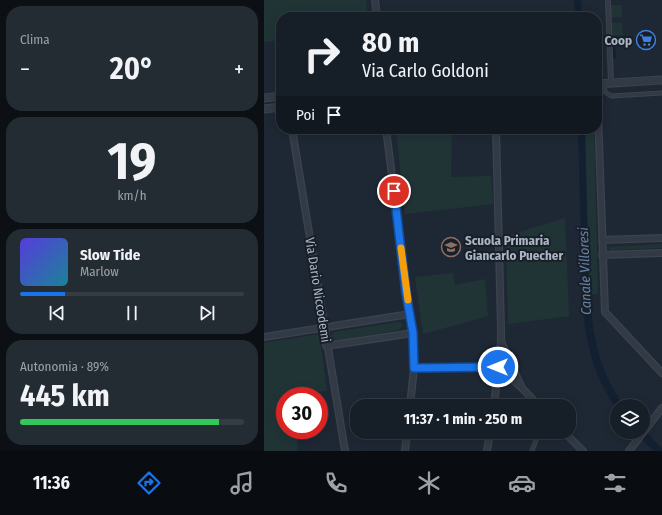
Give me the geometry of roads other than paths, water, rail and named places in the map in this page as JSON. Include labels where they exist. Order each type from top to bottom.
[{"type":"street","points":[[375,0],[376,12]]},
{"type":"street","points":[[608,0],[602,83],[602,252],[605,312],[662,372]]},
{"type":"street","points":[[602,83],[662,80]]},
{"type":"street","points":[[264,98],[276,97]]},
{"type":"street","points":[[264,109],[276,108]]},
{"type":"street","name":"Via Dario Niccodemi","points":[[293,134],[326,346],[345,451]]},
{"type":"street","points":[[387,134],[413,333],[414,368],[411,399]]},
{"type":"street","points":[[495,399],[501,341],[496,134]]},
{"type":"street","points":[[602,240],[662,238]]},
{"type":"street","points":[[602,252],[662,253]]},
{"type":"street","points":[[264,337],[410,314]]},
{"type":"street","points":[[326,346],[413,333]]},
{"type":"street","points":[[501,341],[522,388]]},
{"type":"street","points":[[414,368],[498,367],[532,399]]},
{"type":"street","points":[[629,451],[662,408]]},
{"type":"street","points":[[405,451],[406,439]]},
{"type":"street","points":[[487,451],[489,439]]},
{"type":"street","points":[[571,439],[583,451]]},
{"type":"lane","points":[[602,83],[605,92],[611,96],[662,93]]},
{"type":"lane","points":[[532,451],[536,439]]},
{"type":"water","points":[[574,0],[581,0],[582,12],[575,12]]},
{"type":"water","points":[[612,40],[615,40],[616,59],[612,59]]},
{"type":"water","name":"Canale Villoresi","points":[[578,134],[585,134],[589,294],[595,339],[608,379],[620,399],[610,399],[596,370],[590,351],[583,310]]},
{"type":"water","points":[[650,436],[662,448],[662,451],[653,451],[642,439],[650,439]]},
{"type":"place","name":"Coop","points":[[646,40]]},
{"type":"place","name":"Scuola Primaria Giancarlo Puecher","points":[[451,247]]}]
